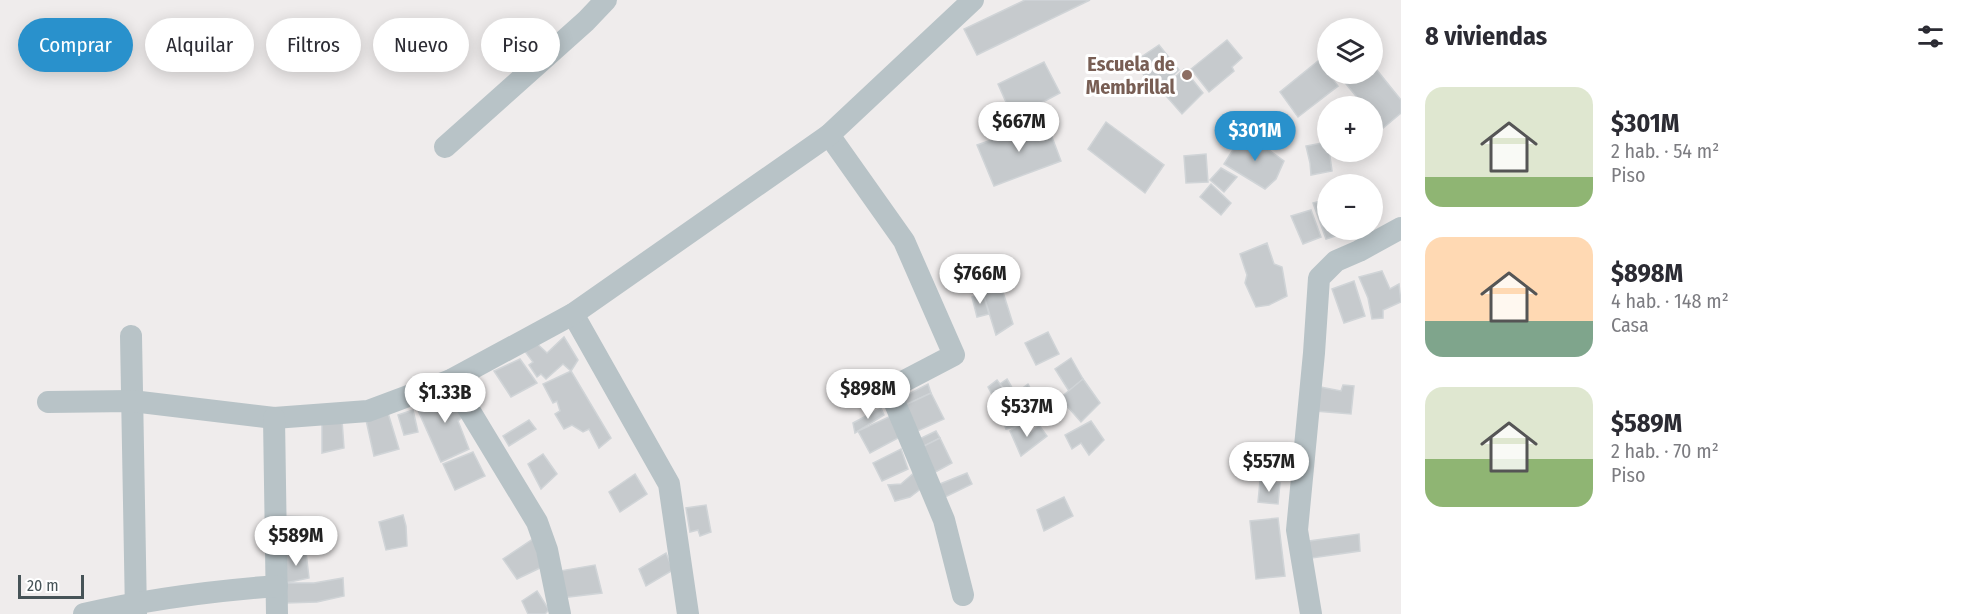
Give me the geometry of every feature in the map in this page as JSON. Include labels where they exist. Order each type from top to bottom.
[{"type":"street","points":[[445,147],[586,21],[606,0]]},
{"type":"street","points":[[48,402],[132,401],[273,418],[368,411],[451,380],[573,315],[829,135],[973,0]]},
{"type":"street","points":[[829,135],[904,240],[954,355],[890,389],[944,520],[963,595]]},
{"type":"street","points":[[1311,614],[1297,530],[1319,278],[1336,261],[1401,228]]},
{"type":"street","points":[[573,315],[669,484],[688,614]]},
{"type":"street","points":[[130,336],[136,608]]},
{"type":"street","points":[[451,380],[537,522],[547,550],[560,614]]},
{"type":"street","points":[[273,418],[277,614]]},
{"type":"street","points":[[84,614],[136,608],[212,591],[277,586]]},
{"type":"building","points":[[1025,0],[1090,0],[977,55],[964,29]]},
{"type":"building","points":[[1227,40],[1242,58],[1232,67],[1234,71],[1209,92],[1191,69]]},
{"type":"building","points":[[1159,45],[1179,70],[1156,91],[1134,62]]},
{"type":"building","points":[[1044,62],[1060,93],[1013,118],[998,84]]},
{"type":"building","points":[[1317,62],[1317,84],[1336,84],[1338,86],[1325,96],[1317,96],[1317,102],[1298,117],[1280,92]]},
{"type":"building","points":[[1184,69],[1203,93],[1182,114],[1161,90]]},
{"type":"building","points":[[1383,78],[1401,100],[1401,113],[1383,128],[1383,96],[1356,96],[1346,84],[1383,84]]},
{"type":"building","points":[[1046,121],[1061,161],[994,186],[977,145]]},
{"type":"building","points":[[1106,122],[1164,165],[1145,193],[1088,149]]},
{"type":"building","points":[[1244,132],[1284,161],[1276,179],[1265,189],[1224,164]]},
{"type":"building","points":[[1317,144],[1317,162],[1331,162],[1332,171],[1311,175],[1306,146]]},
{"type":"building","points":[[1206,154],[1208,182],[1186,183],[1184,156]]},
{"type":"building","points":[[1221,168],[1237,177],[1224,192],[1210,180]]},
{"type":"building","points":[[1211,184],[1231,203],[1221,215],[1200,197]]},
{"type":"building","points":[[1317,202],[1317,214],[1313,203]]},
{"type":"building","points":[[1311,210],[1317,226],[1317,239],[1303,244],[1291,216]]},
{"type":"building","points":[[1267,243],[1274,264],[1282,267],[1287,296],[1269,305],[1256,307],[1245,283],[1247,275],[1240,254]]},
{"type":"building","points":[[1382,271],[1390,289],[1399,284],[1401,302],[1383,310],[1383,318],[1372,319],[1368,298],[1359,277]]},
{"type":"building","points":[[1354,281],[1365,316],[1344,323],[1332,289]]},
{"type":"building","points":[[1002,289],[1013,324],[996,335],[983,293]]},
{"type":"building","points":[[983,293],[989,314],[977,317],[972,297]]},
{"type":"building","points":[[1048,332],[1059,354],[1036,365],[1025,343]]},
{"type":"building","points":[[564,337],[578,360],[571,371],[563,364],[546,379],[541,374],[537,377],[529,365],[533,362],[524,350],[533,340],[547,353]]},
{"type":"building","points":[[1071,358],[1083,379],[1069,391],[1055,369]]},
{"type":"building","points":[[520,359],[537,383],[511,397],[494,371]]},
{"type":"building","points":[[571,371],[611,438],[599,448],[589,429],[583,432],[572,425],[564,429],[555,414],[560,411],[557,401],[553,403],[543,384]]},
{"type":"building","points":[[1007,379],[1014,391],[1010,398],[1000,384]]},
{"type":"building","points":[[1083,379],[1100,403],[1081,422],[1060,398]]},
{"type":"building","points":[[997,380],[1010,398],[998,406],[988,387]]},
{"type":"building","points":[[928,384],[931,393],[901,407],[897,400]]},
{"type":"building","points":[[1028,384],[1039,404],[1031,423],[1006,429],[998,406]]},
{"type":"building","points":[[1343,385],[1354,386],[1351,414],[1315,411],[1315,386],[1341,391]]},
{"type":"building","points":[[454,388],[467,412],[458,421],[469,449],[441,462],[417,408]]},
{"type":"building","points":[[931,393],[944,419],[913,433],[901,407]]},
{"type":"building","points":[[881,408],[884,415],[855,433],[853,423]]},
{"type":"building","points":[[413,410],[418,432],[404,435],[398,415]]},
{"type":"building","points":[[388,413],[399,449],[374,456],[366,420]]},
{"type":"building","points":[[891,416],[900,437],[870,453],[858,431]]},
{"type":"building","points":[[342,420],[344,448],[322,453],[322,422]]},
{"type":"building","points":[[529,420],[536,429],[509,446],[503,436]]},
{"type":"building","points":[[1091,421],[1104,440],[1089,455],[1081,443],[1072,449],[1065,435]]},
{"type":"building","points":[[1020,424],[1027,436],[1039,425],[1047,436],[1021,456],[1010,431]]},
{"type":"building","points":[[936,431],[940,438],[918,449],[913,442]]},
{"type":"building","points":[[940,438],[952,463],[930,475],[918,449]]},
{"type":"building","points":[[901,449],[908,469],[882,481],[873,463]]},
{"type":"building","points":[[473,452],[485,476],[455,490],[443,464]]},
{"type":"building","points":[[543,454],[557,474],[541,489],[528,464]]},
{"type":"building","points":[[915,472],[923,487],[910,497],[895,501],[888,485],[901,484]]},
{"type":"building","points":[[967,473],[972,484],[941,499],[935,486]]},
{"type":"building","points":[[635,474],[647,494],[620,512],[609,492]]},
{"type":"building","points":[[1260,481],[1280,483],[1278,504],[1258,502]]},
{"type":"building","points":[[1064,497],[1073,516],[1044,531],[1037,510]]},
{"type":"building","points":[[706,505],[711,532],[700,536],[698,530],[690,532],[686,508]]},
{"type":"building","points":[[403,515],[407,546],[386,550],[379,522]]},
{"type":"building","points":[[280,516],[313,517],[313,547],[281,546]]},
{"type":"building","points":[[1278,518],[1285,576],[1256,579],[1250,521]]},
{"type":"building","points":[[1359,534],[1360,551],[1305,559],[1302,542]]},
{"type":"building","points":[[533,539],[542,567],[517,579],[503,559]]},
{"type":"building","points":[[306,552],[309,578],[285,583],[283,554]]},
{"type":"building","points":[[666,553],[673,570],[646,586],[639,569]]},
{"type":"building","points":[[595,565],[602,593],[561,598],[554,572]]},
{"type":"building","points":[[343,578],[344,596],[317,602],[286,603],[285,583],[314,583]]},
{"type":"building","points":[[537,591],[549,610],[545,614],[528,614],[522,601]]},
{"type":"place","name":"Escuela de Membrillal","points":[[1187,75]]}]
